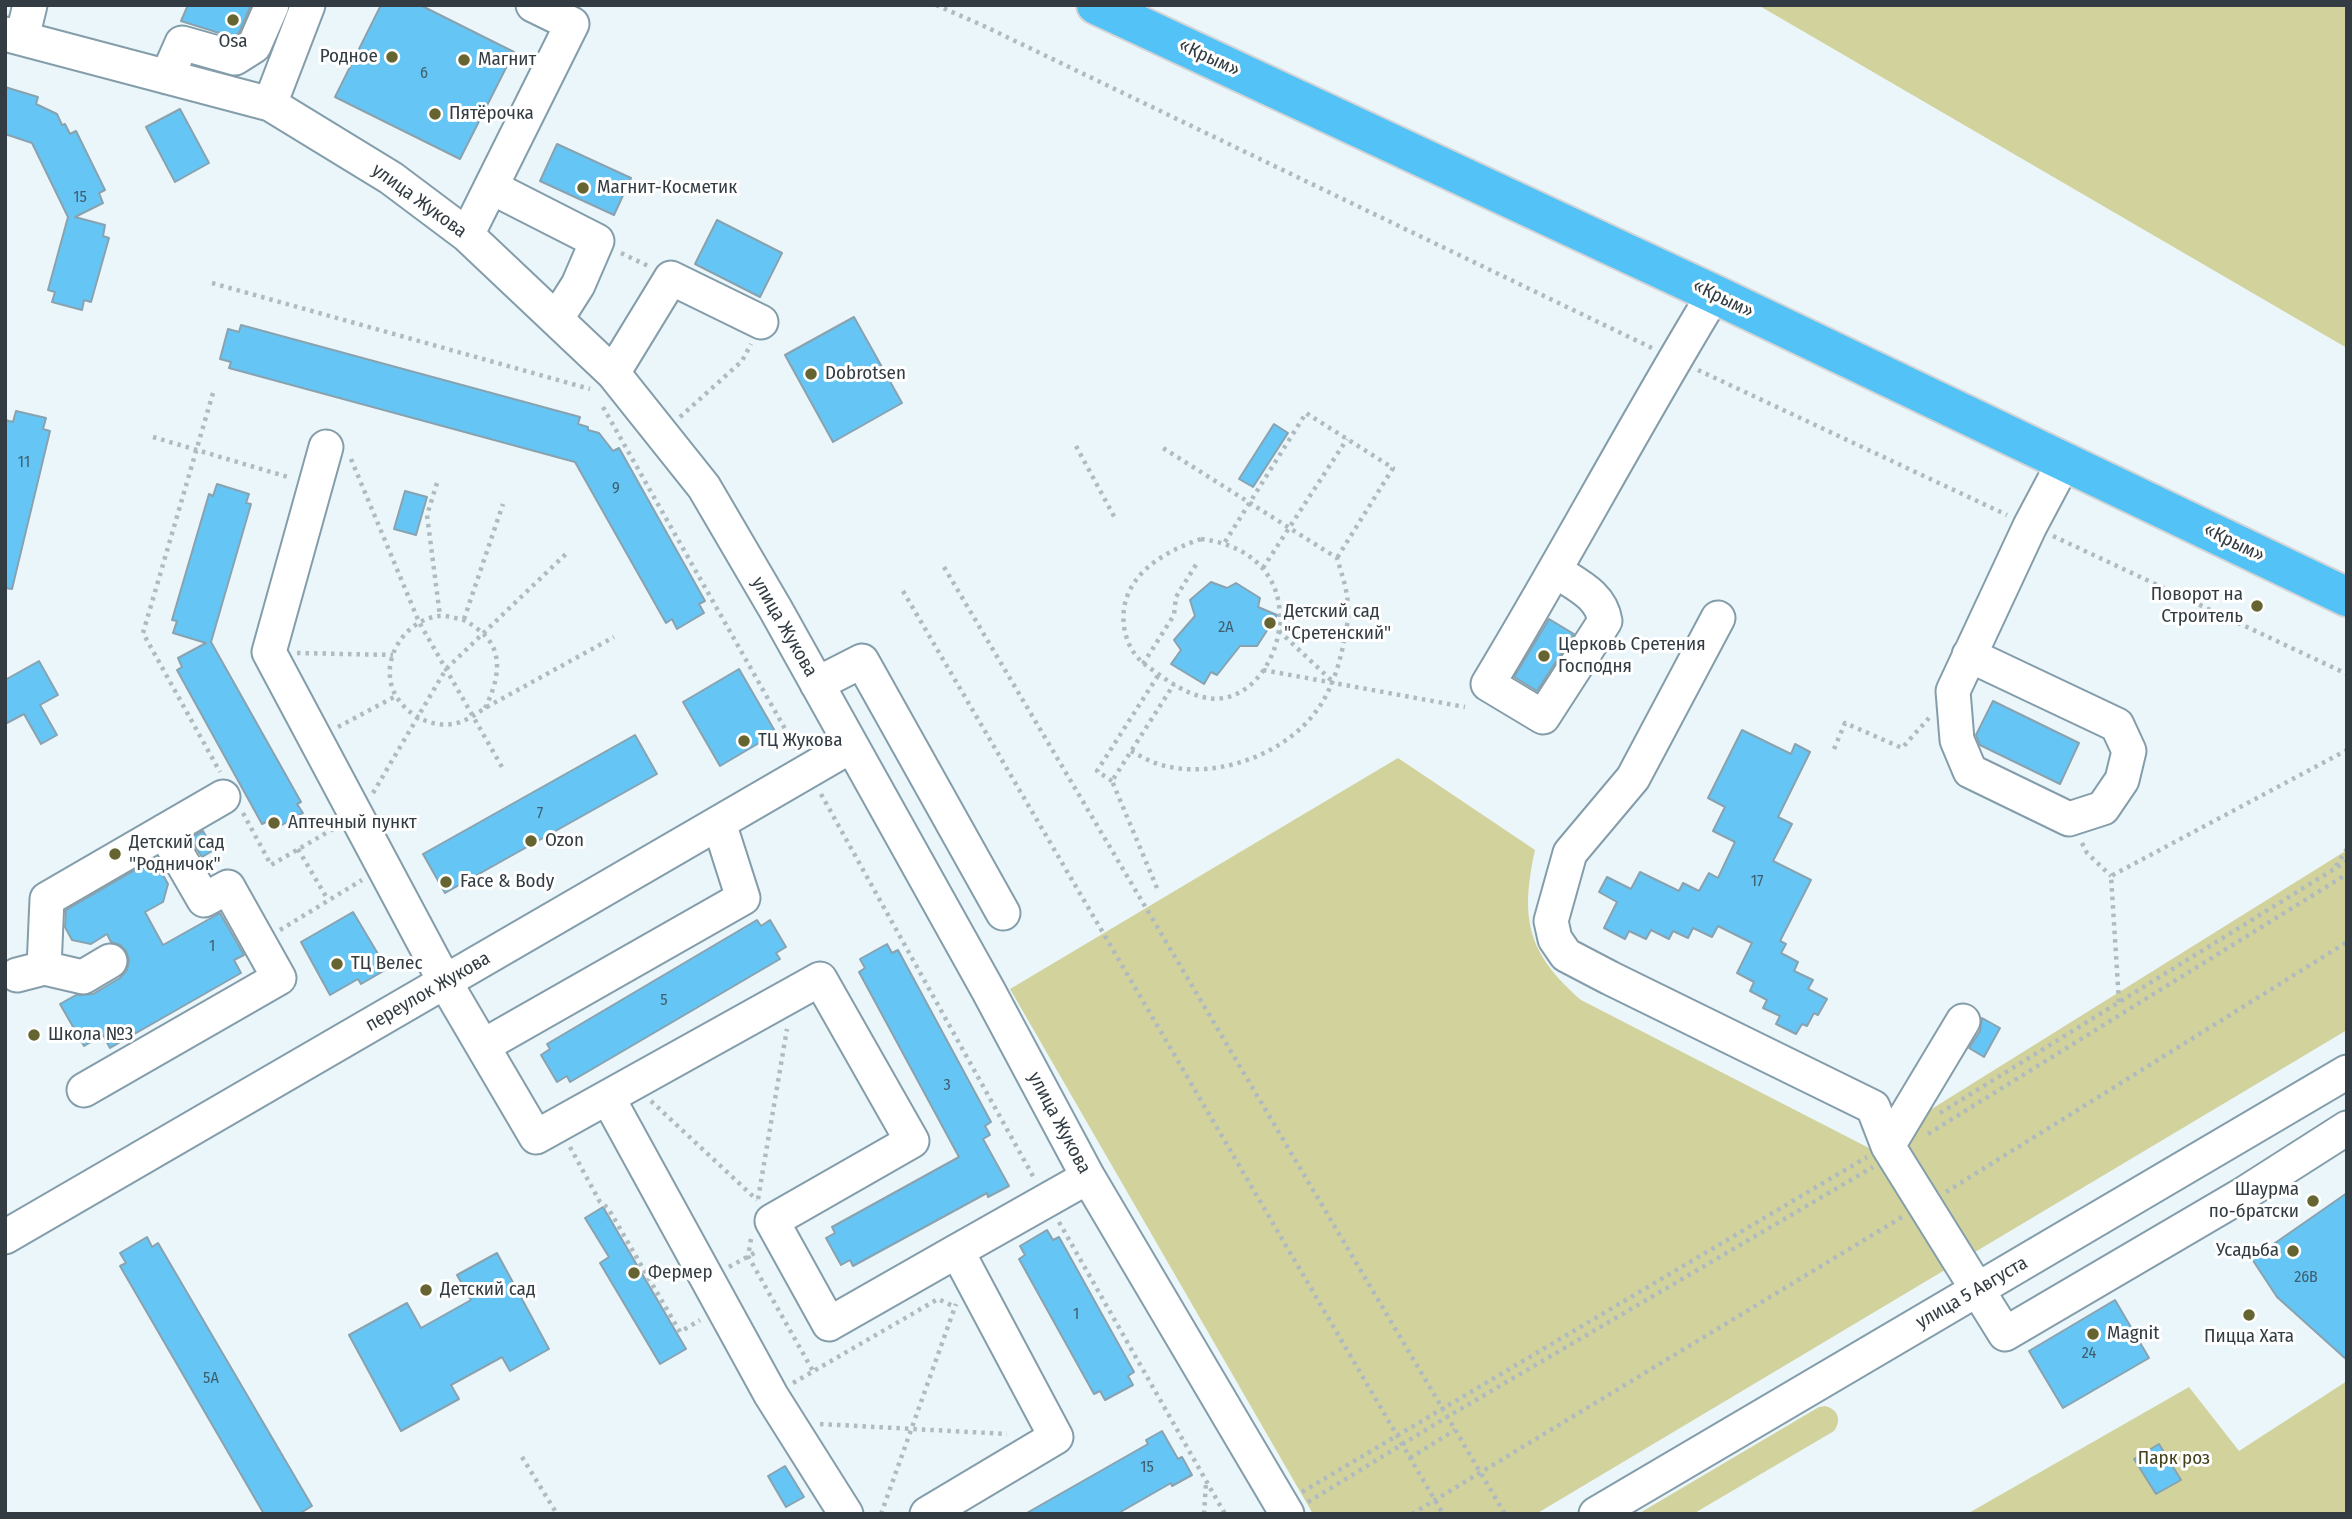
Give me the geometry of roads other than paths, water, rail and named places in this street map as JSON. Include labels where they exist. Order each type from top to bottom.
[{"type":"highway","name":"«Крым»","points":[[1096,5],[1714,294],[2347,597]]},
{"type":"highway","name":"«Крым»","points":[[1124,5],[1719,284],[2347,584]]},
{"type":"street","points":[[14,36],[30,5]]},
{"type":"street","points":[[167,77],[182,43],[235,58],[254,46],[272,5]]},
{"type":"street","points":[[270,104],[308,5]]},
{"type":"street","points":[[467,235],[572,24],[533,5]]},
{"type":"street","name":"улица Жукова","points":[[14,36],[270,104],[391,178],[467,235],[556,318],[601,388],[661,433],[704,487],[988,990],[1088,1177],[1290,1508]]},
{"type":"street","points":[[491,187],[597,241],[578,285],[556,318]]},
{"type":"street","points":[[601,388],[671,278],[761,322]]},
{"type":"street","points":[[1556,571],[1714,294]]},
{"type":"street","points":[[338,451],[269,652],[316,739],[347,822],[536,1137],[820,979],[912,1141],[772,1221],[829,1324],[963,1261],[1047,1200],[1088,1177]]},
{"type":"street","points":[[1969,655],[2117,725],[2129,751],[2122,780],[2103,808],[2069,820],[1970,771],[1957,740],[1953,691],[1969,655],[2030,526],[2064,462]]},
{"type":"street","points":[[1718,618],[1633,778],[1570,853],[1551,921],[1555,939],[1566,955],[1873,1107],[1891,1151],[2005,1334],[2242,1195],[2347,1128]]},
{"type":"street","points":[[817,684],[862,661],[1003,913]]},
{"type":"street","name":"переулок Жукова","points":[[5,1237],[851,747]]},
{"type":"street","points":[[110,961],[83,977],[30,971],[47,899],[228,794]]},
{"type":"street","points":[[483,1046],[743,898],[719,823]]},
{"type":"street","points":[[84,1090],[279,978],[228,887],[204,900],[164,831]]},
{"type":"street","points":[[1891,1151],[1963,1021]]},
{"type":"street","name":"улица 5 Августа","points":[[1596,1514],[2347,1072]]},
{"type":"street","points":[[621,1091],[715,1294],[779,1409],[846,1514]]},
{"type":"street","points":[[2214,1150],[2242,1195]]},
{"type":"street","points":[[2097,1219],[2125,1264]]},
{"type":"street","points":[[927,1514],[1056,1437],[963,1261]]},
{"type":"place","name":"Osa","points":[[233,20]]},
{"type":"place","name":"Родное","points":[[392,57]]},
{"type":"place","name":"Магнит","points":[[464,60]]},
{"type":"place","name":"Пятёрочка","points":[[435,114]]},
{"type":"place","name":"Магнит-Косметик","points":[[583,188]]},
{"type":"place","name":"Dobrotsen","points":[[811,374]]},
{"type":"place","name":"Поворот на Строитель","points":[[2257,606]]},
{"type":"place","name":"Детский сад \"Сретенский\"","points":[[1270,623]]},
{"type":"place","name":"Церковь Сретения Господня","points":[[1544,656]]},
{"type":"place","name":"ТЦ Жукова","points":[[744,741]]},
{"type":"place","name":"Аптечный пункт","points":[[274,823]]},
{"type":"place","name":"Ozon","points":[[531,841]]},
{"type":"place","name":"Детский сад \"Родничок\"","points":[[115,854]]},
{"type":"place","name":"Face & Body","points":[[446,882]]},
{"type":"place","name":"ТЦ Велес","points":[[337,964]]},
{"type":"place","name":"Школа №3","points":[[34,1035]]},
{"type":"place","name":"Шаурма по-братски","points":[[2313,1201]]},
{"type":"place","name":"Усадьба","points":[[2293,1251]]},
{"type":"place","name":"Фермер","points":[[634,1273]]},
{"type":"place","name":"Детский сад","points":[[426,1290]]},
{"type":"place","name":"Пицца Хата","points":[[2249,1315]]},
{"type":"place","name":"Magnit","points":[[2093,1334]]},
{"type":"park label","name":"Парк роз","points":[[2174,1459]]}]
